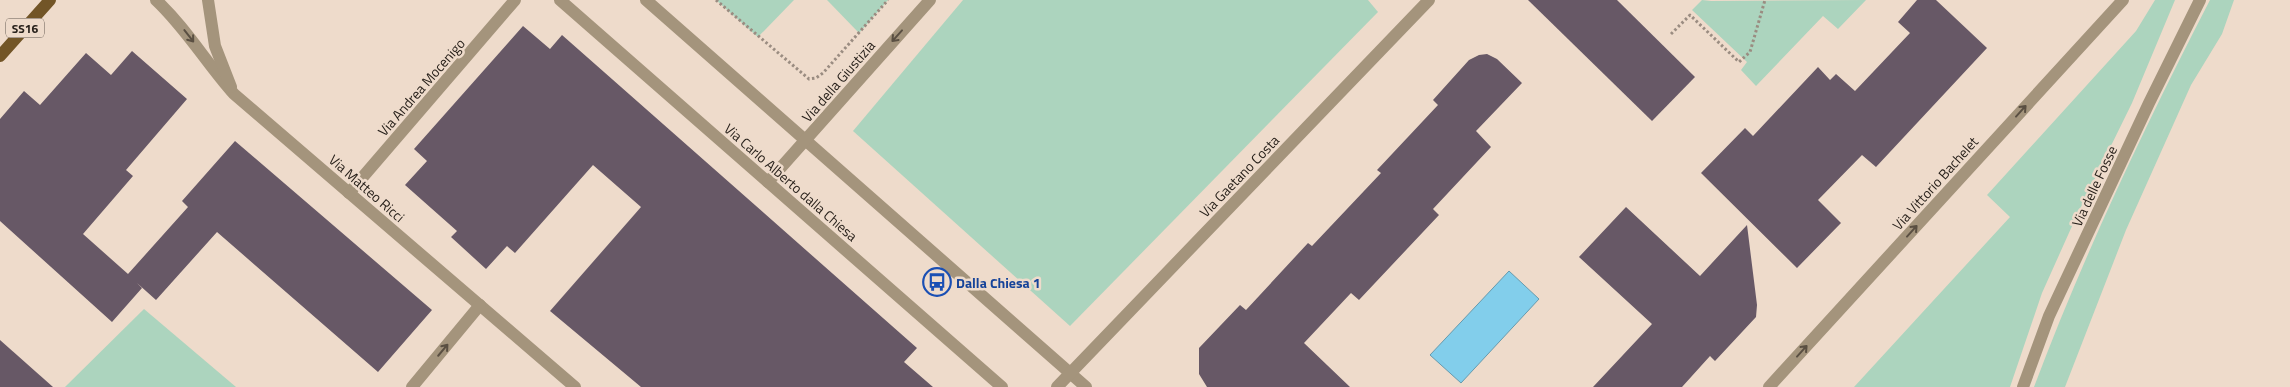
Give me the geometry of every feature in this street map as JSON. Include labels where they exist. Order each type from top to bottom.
[{"type":"main road","name":"SS16","points":[[0,56],[50,0]]},
{"type":"street","name":"Via Matteo Ricci","points":[[156,0],[172,14],[214,72],[234,94],[575,387]]},
{"type":"street","name":"Via Matteo Ricci","points":[[208,0],[216,46],[234,94]]},
{"type":"street","name":"Via Andrea Mocenigo","points":[[349,193],[515,0]]},
{"type":"street","name":"Via Carlo Alberto dalla Chiesa","points":[[560,0],[1002,387]]},
{"type":"street","points":[[646,0],[1086,387]]},
{"type":"street","name":"Via della Giustizia","points":[[768,182],[930,0]]},
{"type":"street","name":"Via Gaetano Costa","points":[[1057,387],[1429,0]]},
{"type":"street","name":"Via Vittorio Bachelet","points":[[1769,387],[2123,0]]},
{"type":"street","name":"Via delle Fosse","points":[[2023,387],[2049,316],[2149,103],[2200,0]]},
{"type":"street","points":[[412,387],[480,306]]},
{"type":"path","points":[[716,0],[809,79],[816,78],[822,73],[888,0]]},
{"type":"path","points":[[1671,34],[1690,15],[1739,62],[1750,52],[1765,0]]},
{"type":"green space","points":[[716,0],[794,0],[758,37]]},
{"type":"green space","points":[[827,0],[888,0],[859,33]]},
{"type":"green space","points":[[963,0],[1368,0],[1378,12],[1070,326],[853,131]]},
{"type":"green space","points":[[1702,0],[1866,0],[1838,29],[1823,16],[1756,86],[1741,70],[1747,62],[1692,10]]},
{"type":"green space","points":[[2155,0],[2175,0],[2132,103],[2077,215],[2042,293],[2010,387],[1854,387],[2010,217],[1987,195],[2136,31]]},
{"type":"green space","points":[[2210,0],[2234,0],[2222,34],[2191,85],[2126,230],[2065,387],[2034,387],[2073,288],[2116,191]]},
{"type":"green space","points":[[144,309],[236,387],[65,387]]},
{"type":"water","points":[[1509,271],[1539,299],[1461,383],[1430,355]]},
{"type":"building","points":[[1528,0],[1617,0],[1695,77],[1652,121]]},
{"type":"building","points":[[1917,0],[1936,0],[1987,48],[1876,167],[1862,155],[1818,200],[1841,223],[1797,268],[1701,173],[1745,128],[1753,136],[1818,67],[1830,80],[1836,74],[1855,91],[1910,33],[1898,22]]},
{"type":"building","points":[[523,26],[550,49],[562,35],[917,348],[904,362],[933,387],[641,387],[550,311],[641,207],[593,165],[515,253],[507,246],[486,269],[451,237],[457,231],[405,185],[427,161],[414,149]]},
{"type":"building","points":[[132,51],[187,99],[126,170],[133,176],[83,234],[128,274],[188,207],[182,201],[235,141],[432,310],[378,372],[217,232],[156,300],[137,283],[142,288],[112,322],[0,221],[0,119],[24,91],[40,105],[86,53],[111,75]]},
{"type":"building","points":[[1487,54],[1497,59],[1522,83],[1476,131],[1491,147],[1433,209],[1439,215],[1359,300],[1351,293],[1304,343],[1350,387],[1207,387],[1199,374],[1199,348],[1240,305],[1246,310],[1308,243],[1312,246],[1381,173],[1377,170],[1438,105],[1433,100],[1469,60],[1479,55]]},
{"type":"building","points":[[1626,207],[1700,276],[1747,225],[1757,305],[1756,317],[1715,361],[1710,356],[1682,387],[1593,387],[1652,324],[1579,257]]},
{"type":"building","points":[[0,340],[53,387],[0,387]]},
{"type":"place","name":"Dalla Chiesa 1","points":[[937,282]]}]
